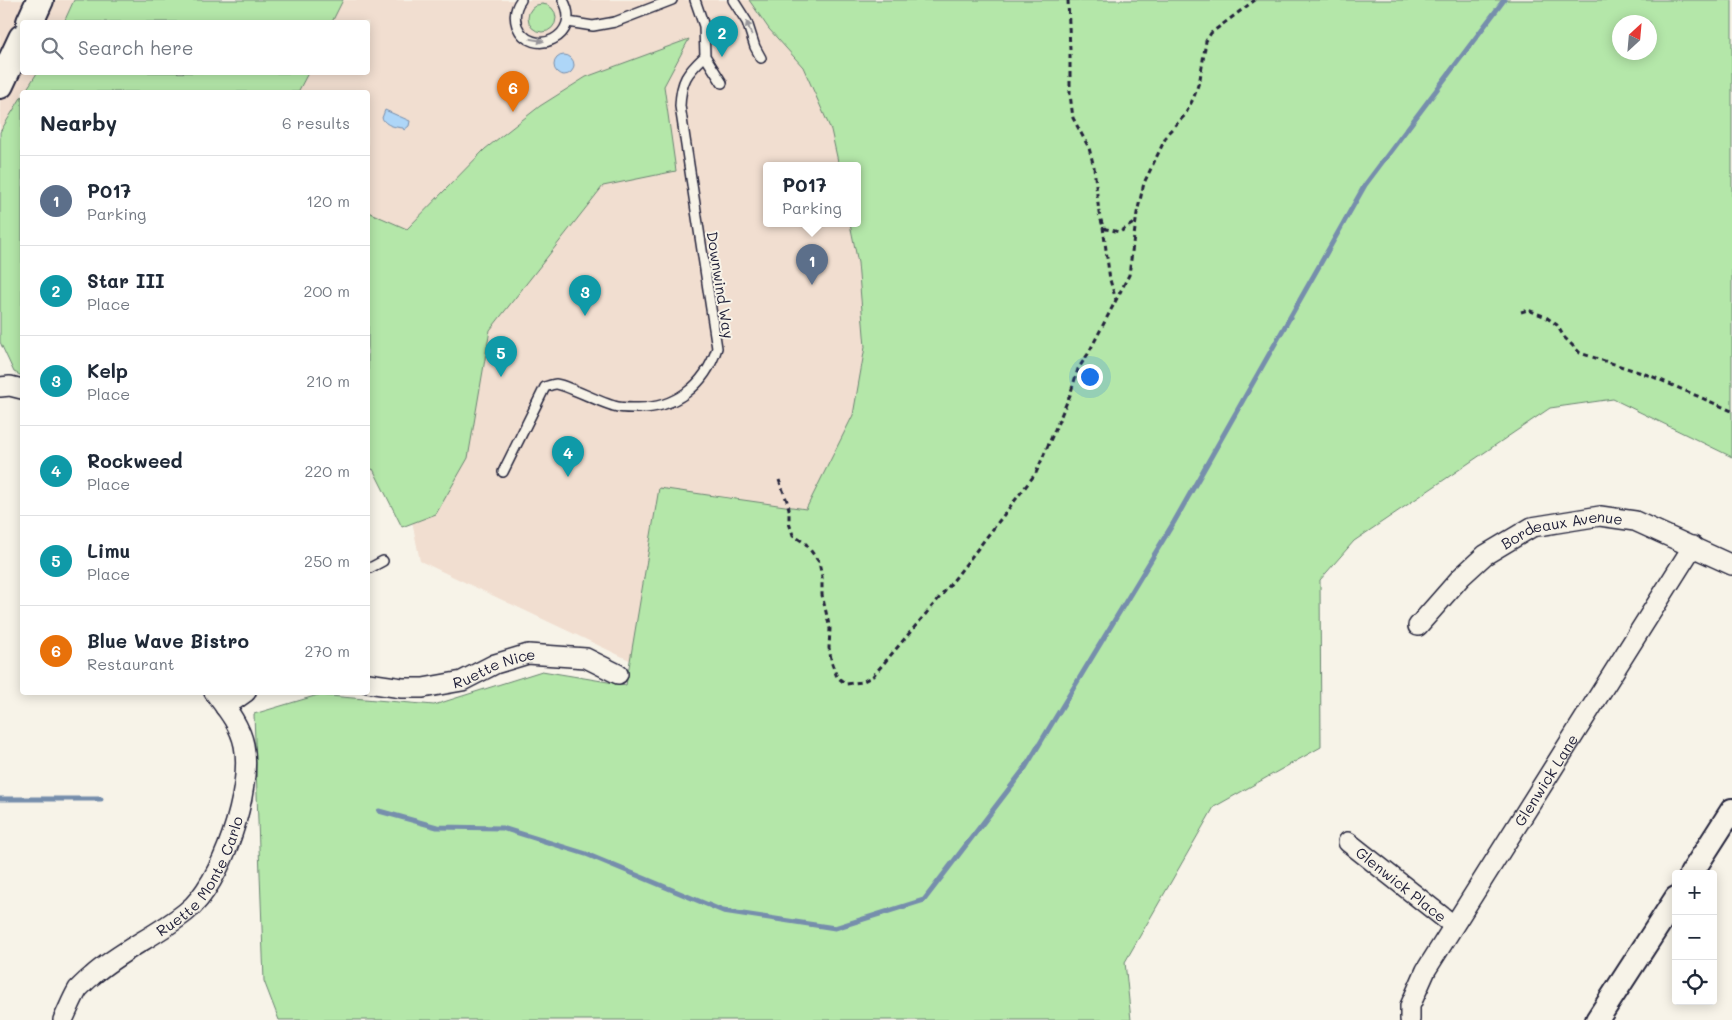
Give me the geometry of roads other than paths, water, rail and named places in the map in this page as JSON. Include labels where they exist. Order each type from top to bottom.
[{"type":"main road","points":[[31,20],[40,0]]},
{"type":"main road","points":[[0,85],[20,42]]},
{"type":"street","points":[[0,387],[10,386],[20,388]]},
{"type":"street","name":"Bordeaux Avenue","points":[[1418,626],[1461,577],[1485,555],[1532,527],[1600,516],[1635,521],[1732,564]]},
{"type":"street","name":"Glenwick Lane","points":[[1410,1020],[1410,1006],[1426,970],[1693,546]]},
{"type":"street","name":"Ruette Nice","points":[[370,683],[402,688],[423,688],[462,681],[495,664],[528,654],[586,658],[618,674]]},
{"type":"street","points":[[219,700],[236,695]]},
{"type":"street","name":"Ruette Monte Carlo","points":[[63,1020],[79,988],[104,966],[187,912],[199,899],[212,878],[232,838],[242,801],[245,769],[244,745],[238,726],[219,700]]},
{"type":"street","points":[[1694,870],[1732,810]]},
{"type":"street","name":"Glenwick Place","points":[[1348,842],[1453,925]]},
{"type":"street","points":[[1597,1020],[1672,904]]},
{"type":"lane","points":[[521,0],[515,13],[519,30],[533,41],[541,43],[558,37],[564,31],[568,22],[566,6],[563,0]]},
{"type":"lane","points":[[568,22],[593,26],[615,22],[672,0]]},
{"type":"lane","points":[[695,0],[704,26],[705,56],[722,83]]},
{"type":"lane","points":[[734,0],[747,22],[755,47],[762,58]]},
{"type":"lane","name":"Downwind Way","points":[[503,472],[545,387],[557,384],[615,407],[640,408],[661,406],[682,396],[702,379],[712,363],[717,348],[680,106],[683,81],[691,69],[705,56]]},
{"type":"lane","points":[[370,568],[383,561]]},
{"type":"water","points":[[560,55],[568,55],[574,61],[574,69],[568,75],[560,75],[554,69],[554,61]]},
{"type":"water","points":[[385,110],[410,121],[409,126],[404,130],[403,128],[394,127],[386,123],[382,118]]},
{"type":"waterway","points":[[379,811],[437,827],[502,828],[586,854],[723,911],[835,928],[924,900],[1025,768],[1174,522],[1365,185],[1504,0]]},
{"type":"waterway","points":[[0,799],[101,799]]},
{"type":"place","name":"Star III","points":[[722,57]]},
{"type":"place","name":"Blue Wave Bistro","points":[[513,112]]},
{"type":"place","name":"P017","points":[[812,285]]},
{"type":"place","name":"Kelp","points":[[585,316]]},
{"type":"place","name":"Limu","points":[[501,377]]},
{"type":"place","name":"Rockweed","points":[[568,477]]}]
